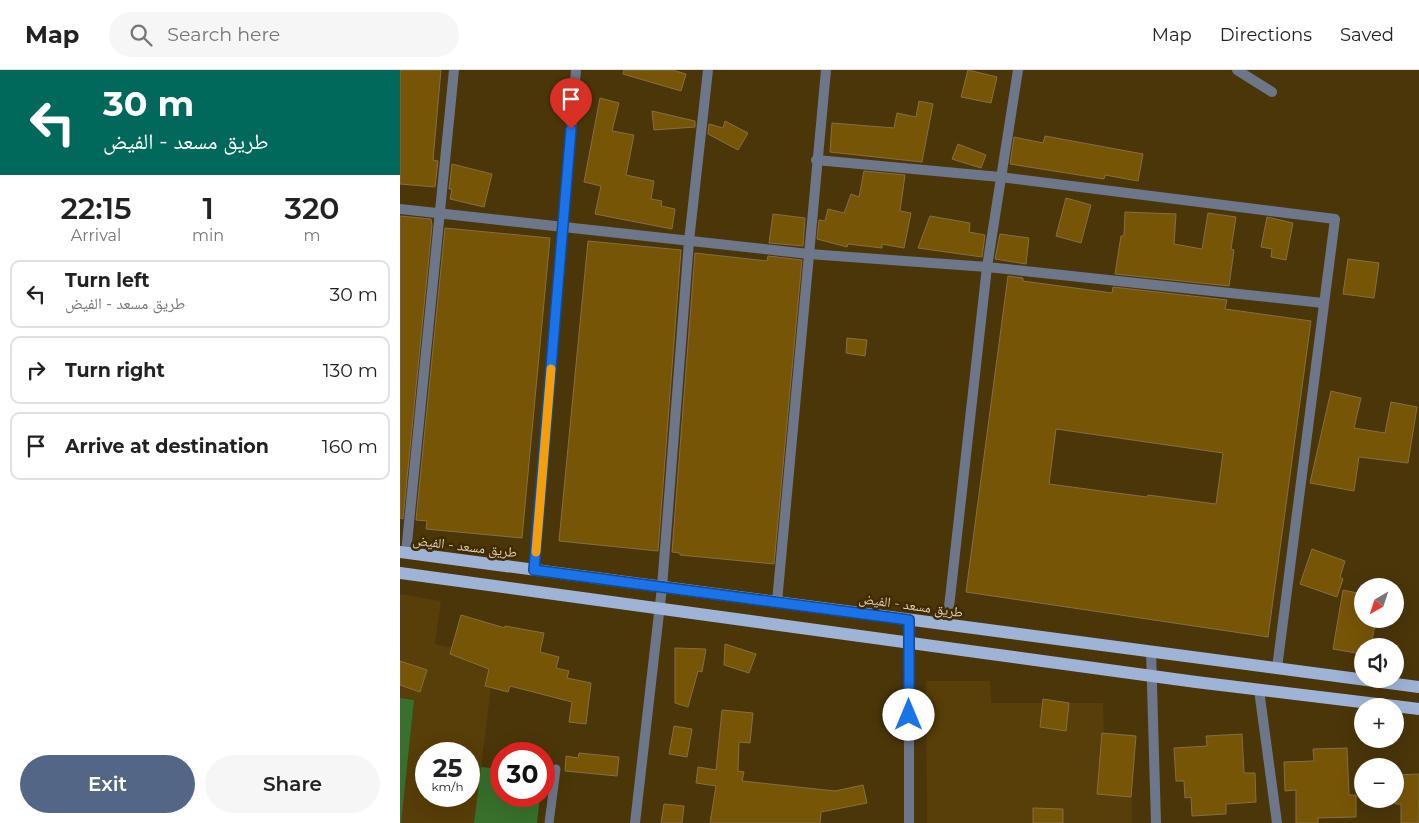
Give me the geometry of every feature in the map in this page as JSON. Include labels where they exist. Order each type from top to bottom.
[{"type":"main road","name":"طريق مسعد - الفيض","points":[[403,552],[1419,687]]},
{"type":"main road","points":[[400,573],[1152,676],[1354,701]]},
{"type":"main road","points":[[1404,707],[1419,709]]},
{"type":"street","points":[[403,552],[454,70]]},
{"type":"street","points":[[534,570],[576,70]]},
{"type":"street","points":[[635,823],[662,587],[689,240],[708,70]]},
{"type":"street","points":[[777,602],[816,160],[826,70]]},
{"type":"street","points":[[947,624],[987,267],[1018,70]]},
{"type":"street","points":[[1237,70],[1272,92]]},
{"type":"street","points":[[816,160],[1000,177],[1335,219],[1277,668]]},
{"type":"street","points":[[400,209],[809,254],[987,267],[1323,303]]},
{"type":"street","points":[[909,620],[909,823]]},
{"type":"street","points":[[1151,651],[1156,823]]},
{"type":"street","points":[[1260,690],[1274,823]]},
{"type":"lane","points":[[549,823],[556,769]]},
{"type":"shaded area","points":[[400,594],[441,601],[435,644],[495,656],[480,775],[480,742],[415,742],[415,807],[476,807],[474,823],[400,823]]},
{"type":"shaded area","points":[[926,681],[990,681],[991,703],[1103,703],[1104,734],[1132,734],[1132,823],[927,823]]},
{"type":"green space","points":[[400,698],[414,700],[401,823],[400,823]]},
{"type":"green space","points":[[481,767],[490,768],[490,807],[539,807],[537,823],[474,823],[476,807],[480,807]]},
{"type":"building","points":[[400,70],[441,70],[433,160],[438,161],[435,187],[400,184]]},
{"type":"building","points":[[624,70],[672,70],[686,74],[681,91],[623,74]]},
{"type":"building","points":[[968,70],[997,77],[991,103],[961,97]]},
{"type":"building","points":[[600,98],[619,103],[612,131],[634,135],[626,175],[654,181],[651,199],[662,201],[661,206],[675,209],[672,229],[595,214],[601,186],[584,182]]},
{"type":"building","points":[[919,101],[933,104],[922,162],[830,152],[832,123],[894,128],[897,113],[916,117]]},
{"type":"building","points":[[652,111],[695,121],[695,127],[654,130]]},
{"type":"building","points":[[725,121],[748,133],[738,150],[708,134],[709,124],[723,128]]},
{"type":"building","points":[[1045,136],[1143,154],[1138,181],[1105,175],[1104,179],[1010,164],[1014,137],[1043,143]]},
{"type":"building","points":[[958,144],[986,155],[981,168],[952,159]]},
{"type":"building","points":[[452,164],[492,174],[484,207],[450,199],[452,189],[449,189]]},
{"type":"building","points":[[864,171],[905,175],[900,211],[911,213],[904,248],[882,244],[882,248],[848,244],[847,247],[817,239],[819,220],[825,221],[828,209],[844,213],[851,194],[859,197]]},
{"type":"building","points":[[1066,198],[1091,205],[1081,243],[1056,236]]},
{"type":"building","points":[[1125,212],[1176,214],[1174,244],[1202,249],[1208,213],[1236,217],[1231,249],[1234,250],[1229,286],[1115,274],[1121,236],[1124,236]]},
{"type":"building","points":[[773,214],[805,218],[803,246],[769,243]]},
{"type":"building","points":[[400,216],[431,219],[432,226],[403,519],[400,518]]},
{"type":"building","points":[[930,216],[970,223],[969,232],[985,235],[982,257],[918,248]]},
{"type":"building","points":[[1267,217],[1293,223],[1286,260],[1271,257],[1272,249],[1261,247]]},
{"type":"building","points":[[445,228],[550,238],[522,538],[426,529],[427,521],[416,520]]},
{"type":"building","points":[[1000,234],[1029,238],[1026,264],[995,259]]},
{"type":"building","points":[[588,241],[681,250],[658,551],[559,541]]},
{"type":"building","points":[[695,253],[767,261],[768,256],[802,260],[774,564],[680,555],[680,553],[672,552]]},
{"type":"building","points":[[1348,259],[1379,263],[1374,298],[1343,294]]},
{"type":"building","points":[[1008,276],[1023,278],[1023,281],[1112,293],[1113,287],[1227,300],[1225,309],[1311,321],[1268,637],[966,592]],"holes":[[[1056,429],[1223,453],[1216,504],[1049,484]]]},
{"type":"building","points":[[847,338],[867,340],[865,356],[846,353]]},
{"type":"building","points":[[1331,391],[1361,398],[1354,428],[1385,433],[1391,402],[1417,407],[1408,463],[1359,457],[1354,491],[1310,483]]},
{"type":"building","points":[[1312,549],[1345,561],[1340,577],[1343,579],[1337,597],[1300,584]]},
{"type":"building","points":[[1343,590],[1354,592],[1354,628],[1374,628],[1372,638],[1354,638],[1354,653],[1333,649]]},
{"type":"building","points":[[461,615],[505,628],[505,626],[544,633],[540,652],[559,657],[556,668],[569,671],[567,678],[591,683],[586,724],[569,722],[572,702],[510,686],[508,692],[485,686],[489,669],[450,654]]},
{"type":"building","points":[[725,644],[756,654],[749,673],[724,665]]},
{"type":"building","points":[[675,648],[706,649],[702,672],[698,671],[688,707],[675,703]]},
{"type":"building","points":[[400,661],[427,670],[420,692],[400,685]]},
{"type":"building","points":[[1043,699],[1069,703],[1066,731],[1040,727]]},
{"type":"building","points":[[722,710],[753,713],[750,743],[739,742],[738,771],[744,772],[742,781],[835,791],[863,785],[867,803],[821,812],[820,823],[710,823],[716,786],[696,783],[698,767],[716,770]]},
{"type":"building","points":[[674,726],[692,729],[687,757],[669,754]]},
{"type":"building","points":[[1102,733],[1136,736],[1131,797],[1097,794]]},
{"type":"building","points":[[1242,734],[1244,773],[1255,773],[1256,802],[1226,804],[1226,814],[1192,816],[1191,797],[1185,798],[1184,781],[1176,781],[1174,748],[1207,746],[1206,736]]},
{"type":"building","points":[[1347,748],[1349,795],[1354,795],[1356,817],[1318,818],[1318,823],[1296,823],[1296,790],[1285,791],[1284,762],[1314,761],[1313,749]]},
{"type":"building","points":[[579,753],[619,757],[617,776],[565,771],[566,756],[578,758]]},
{"type":"building","points":[[1419,774],[1419,823],[1401,823],[1401,808],[1404,808],[1404,775]]},
{"type":"building","points":[[664,804],[684,806],[682,823],[661,823]]},
{"type":"building","points":[[1033,808],[1063,809],[1063,823],[1033,823]]},
{"type":"slow traffic","points":[[536,552],[551,369]]},
{"type":"route","points":[[571,129],[534,570],[909,620],[909,715]]}]
